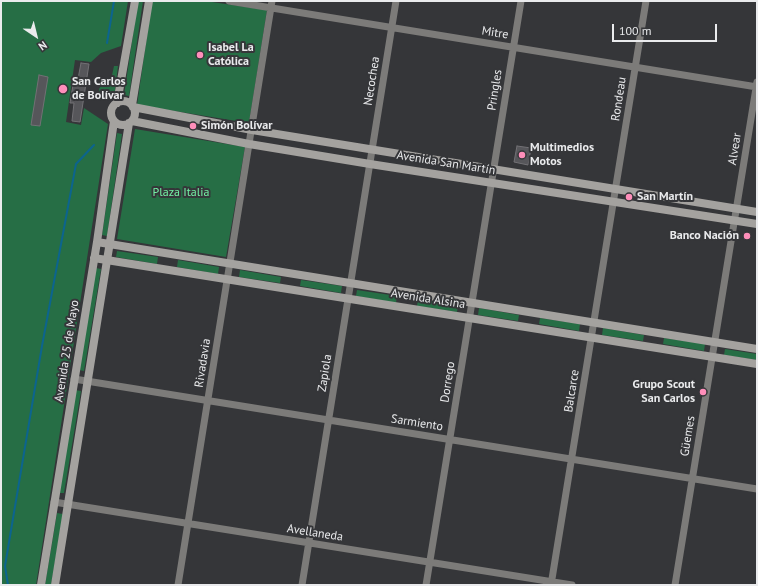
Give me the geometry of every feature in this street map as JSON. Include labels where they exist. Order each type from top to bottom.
[{"type":"street","points":[[135,1],[117,103],[111,112],[114,121],[118,124],[130,122],[134,116],[132,106],[149,1]]},
{"type":"street","name":"Mitre","points":[[229,1],[272,4],[392,27],[636,67],[757,85]]},
{"type":"street","name":"Necochea","points":[[370,164],[396,1]]},
{"type":"street","name":"Pringles","points":[[491,182],[521,1]]},
{"type":"street","name":"Rondeau","points":[[614,201],[646,1]]},
{"type":"street","name":"Rivadavia","points":[[178,585],[272,4]]},
{"type":"street","name":"Alvear","points":[[735,220],[757,85]]},
{"type":"street","points":[[117,103],[128,102],[132,106]]},
{"type":"street","name":"Avenida San Martín","points":[[132,106],[252,130],[757,212]]},
{"type":"street","name":"Avenida 25 de Mayo","points":[[41,585],[97,242],[114,121]]},
{"type":"street","name":"Avenida San Martín","points":[[130,122],[370,164],[757,224]]},
{"type":"street","name":"Avenida 25 de Mayo","points":[[55,585],[109,244],[130,122]]},
{"type":"street","name":"Zapiola","points":[[302,585],[370,164]]},
{"type":"street","name":"Dorrego","points":[[426,585],[491,182]]},
{"type":"street","name":"Balcarce","points":[[552,583],[614,201]]},
{"type":"street","name":"Güemes","points":[[675,585],[735,220]]},
{"type":"street","name":"Avenida Alsina","points":[[97,242],[757,350]]},
{"type":"street","name":"Avenida Alsina","points":[[94,258],[757,364]]},
{"type":"street","name":"Sarmiento","points":[[74,379],[757,489]]},
{"type":"street","name":"Avellaneda","points":[[54,502],[572,585]]},
{"type":"green space","points":[[1,1],[128,1],[121,46],[101,53],[91,62],[75,60],[66,122],[81,125],[84,108],[108,124],[36,585],[1,585]]},
{"type":"green space","points":[[138,1],[143,1],[129,96],[124,95]]},
{"type":"green space","points":[[152,1],[205,1],[267,10],[249,123],[137,105]]},
{"type":"green space","points":[[114,66],[118,66],[114,98],[109,99],[100,94],[99,89],[111,80]]},
{"type":"green space","name":"Plaza Italia","points":[[135,129],[245,147],[226,257],[117,239]]},
{"type":"green space","points":[[117,133],[122,134],[107,236],[102,235]]},
{"type":"green space","points":[[117,251],[158,257],[157,264],[116,257]]},
{"type":"green space","points":[[178,260],[219,267],[218,274],[177,267]]},
{"type":"green space","points":[[96,268],[101,269],[84,371],[79,370]]},
{"type":"green space","points":[[240,270],[281,277],[280,283],[239,277]]},
{"type":"green space","points":[[301,280],[342,286],[341,293],[300,286]]},
{"type":"green space","points":[[357,290],[397,296],[396,303],[356,296]]},
{"type":"green space","points":[[418,299],[458,306],[457,312],[417,306]]},
{"type":"green space","points":[[479,308],[519,315],[518,321],[478,315]]},
{"type":"green space","points":[[540,318],[580,324],[579,331],[539,324]]},
{"type":"green space","points":[[603,328],[644,335],[643,341],[602,335]]},
{"type":"green space","points":[[664,338],[705,344],[704,351],[663,344]]},
{"type":"green space","points":[[725,349],[757,354],[757,360],[724,355]]},
{"type":"green space","points":[[75,390],[81,391],[64,493],[59,493]]},
{"type":"green space","points":[[57,513],[63,514],[51,585],[45,585]]},
{"type":"building","points":[[81,63],[89,64],[80,122],[72,121],[74,103],[70,103],[74,79],[78,79]]},
{"type":"building","points":[[39,75],[48,77],[40,126],[31,125]]},
{"type":"building","name":"Multimedios Motos","points":[[517,146],[531,148],[528,165],[514,162]]},
{"type":"waterway","points":[[107,43],[114,1]]},
{"type":"waterway","points":[[8,585],[5,566],[42,346],[76,164],[94,145]]},
{"type":"place","name":"Isabel La Católica","points":[[200,55]]},
{"type":"place","name":"San Carlos de Bolívar","points":[[63,89]]},
{"type":"place","name":"Simón Bolívar","points":[[193,126]]},
{"type":"place","name":"Multimedios Motos","points":[[522,155]]},
{"type":"place","name":"San Martín","points":[[629,197]]},
{"type":"place","name":"Banco Nación","points":[[747,236]]},
{"type":"place","name":"Grupo Scout San Carlos","points":[[703,392]]}]
